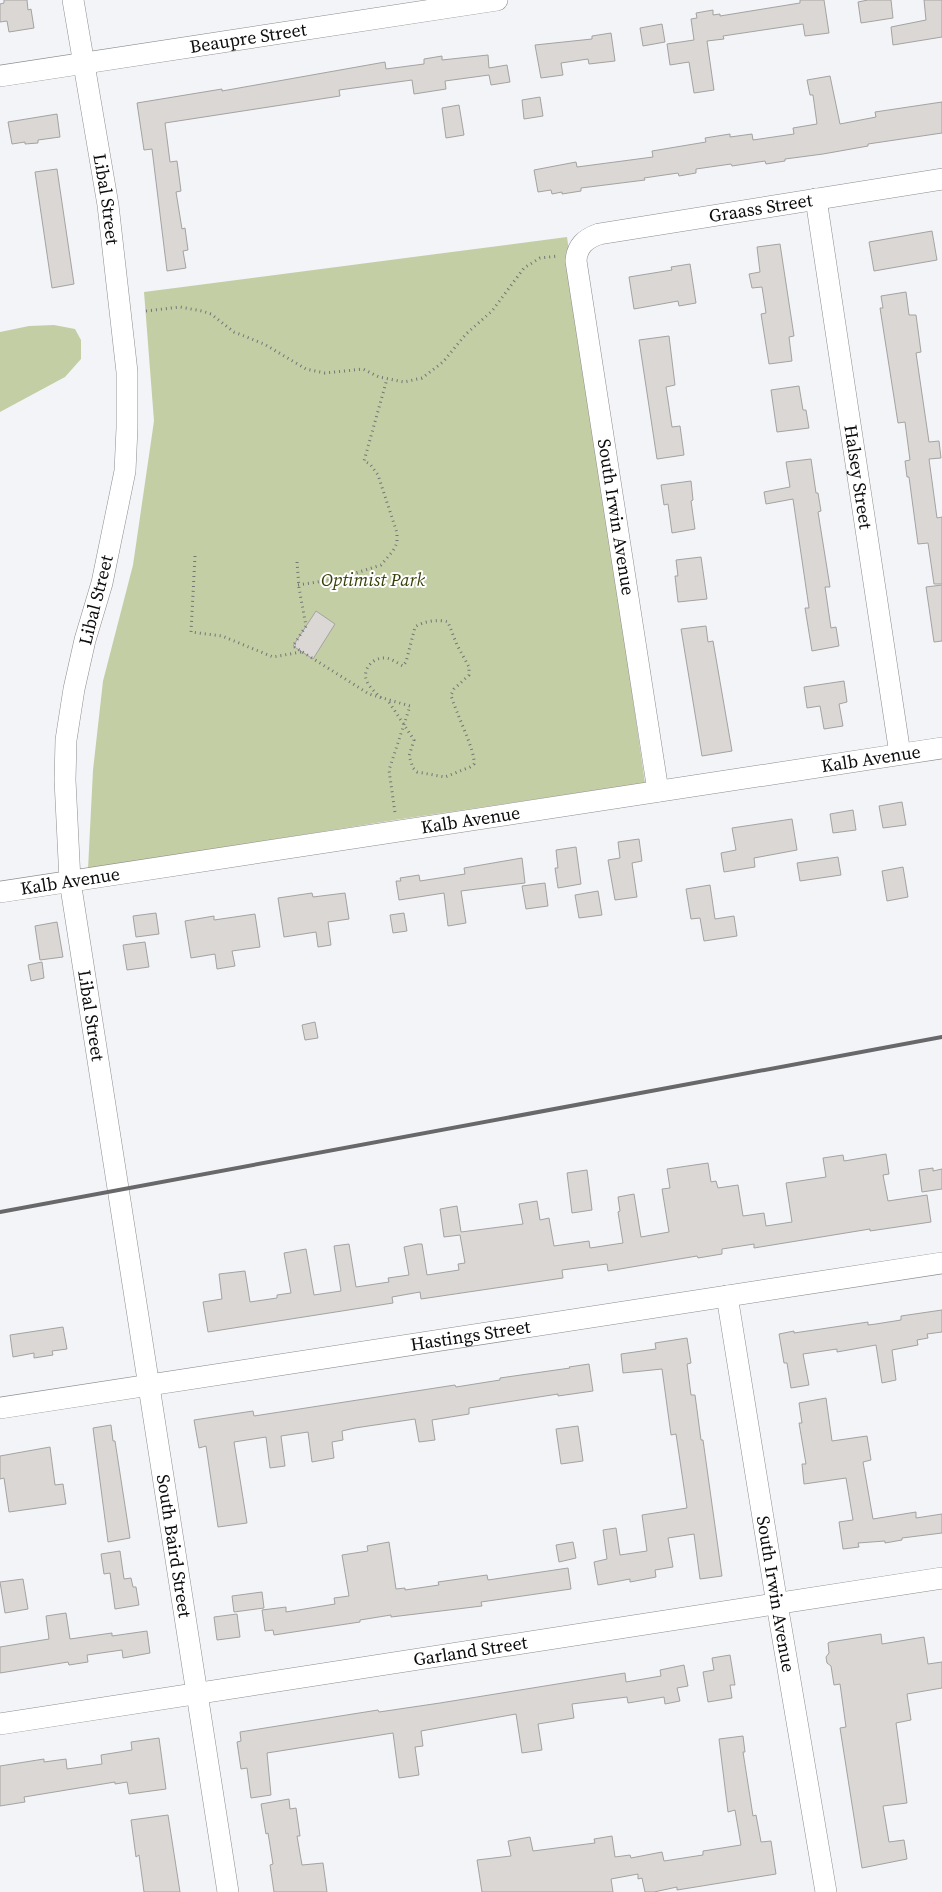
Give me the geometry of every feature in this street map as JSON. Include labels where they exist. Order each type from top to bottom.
[{"type":"street","name":"Libal Street","points":[[73,0],[108,205],[127,372],[125,472],[102,583],[85,640],[74,689],[66,740],[65,780],[70,881],[120,1201]]},
{"type":"street","name":"Beaupre Street","points":[[0,76],[496,0]]},
{"type":"street","name":"Graass Street","points":[[579,251],[590,237],[599,234],[942,180]]},
{"type":"street","name":"Halsey Street","points":[[816,199],[900,754]]},
{"type":"street","name":"South Irwin Avenue","points":[[579,251],[658,791]]},
{"type":"street","name":"Kalb Avenue","points":[[0,892],[942,748]]},
{"type":"street","name":"South Baird Street","points":[[120,1201],[228,1892]]},
{"type":"street","name":"Hastings Street","points":[[0,1408],[942,1263]]},
{"type":"street","name":"South Irwin Avenue","points":[[727,1296],[776,1604],[826,1892]]},
{"type":"street","name":"Garland Street","points":[[0,1724],[942,1578]]},
{"type":"path","points":[[146,311],[180,307],[202,311],[211,314],[234,332],[264,344],[306,369],[326,372],[363,369],[387,379],[404,382],[422,378],[436,369],[466,334],[492,311],[517,275],[532,262],[548,256],[579,251]]},
{"type":"path","points":[[298,585],[337,579],[381,564],[393,551],[397,543],[397,533],[378,475],[374,468],[364,461],[387,379]]},
{"type":"path","points":[[195,556],[191,632],[222,636],[272,657],[302,652]]},
{"type":"path","points":[[297,562],[298,585],[306,626],[293,646],[369,694],[410,706],[389,770],[398,831]]},
{"type":"path","points":[[381,698],[365,677],[367,668],[375,660],[386,658],[403,666],[406,662],[415,627],[424,622],[441,620],[448,622],[457,645],[469,667],[469,675],[451,695],[474,754],[474,764],[445,777],[417,772],[413,768],[409,756],[414,740],[387,699]]},
{"type":"green space","name":"Optimist Park","points":[[567,237],[645,783],[395,820],[88,869],[93,770],[103,681],[133,565],[154,421],[144,292]]},
{"type":"green space","points":[[54,325],[75,329],[81,340],[81,359],[65,377],[0,412],[0,332],[29,326]]},
{"type":"building","points":[[4,0],[27,0],[28,10],[31,9],[34,28],[9,32],[7,21],[0,22],[0,4],[4,3]]},
{"type":"building","points":[[800,0],[824,0],[829,33],[805,36],[803,24],[723,36],[724,39],[707,41],[714,90],[694,93],[689,62],[670,65],[667,44],[694,40],[691,19],[697,18],[696,13],[713,10],[713,15],[720,14],[720,16],[800,3]]},
{"type":"building","points":[[891,0],[893,18],[861,23],[858,2]]},
{"type":"building","points":[[924,0],[942,0],[942,37],[893,45],[891,27],[926,20]]},
{"type":"building","points":[[662,24],[665,42],[643,46],[640,28]]},
{"type":"building","points":[[611,33],[615,61],[589,64],[588,59],[561,63],[563,75],[541,78],[535,45],[592,39],[592,36]]},
{"type":"building","points":[[488,55],[489,68],[507,65],[510,82],[491,85],[489,75],[445,81],[446,89],[414,94],[412,80],[339,90],[340,96],[165,123],[170,162],[177,161],[181,191],[176,192],[182,229],[185,228],[188,250],[183,251],[186,268],[167,271],[152,149],[144,150],[137,103],[222,89],[222,91],[385,62],[386,69],[424,64],[424,59],[442,56],[442,60]]},
{"type":"building","points":[[830,76],[840,124],[876,117],[875,112],[942,102],[942,133],[868,144],[868,146],[785,159],[785,161],[766,164],[765,161],[696,169],[696,173],[679,176],[678,173],[644,178],[645,180],[581,188],[581,191],[562,194],[562,192],[552,194],[551,190],[538,192],[534,170],[576,162],[577,167],[653,157],[652,151],[706,142],[705,138],[730,134],[730,137],[752,134],[753,140],[794,134],[793,128],[817,124],[813,95],[810,95],[807,80]]},
{"type":"building","points":[[540,97],[543,116],[524,119],[522,100]]},
{"type":"building","points":[[459,105],[464,135],[446,138],[442,108]]},
{"type":"building","points":[[57,114],[60,137],[38,140],[38,143],[12,144],[8,122]]},
{"type":"building","points":[[57,169],[74,284],[52,288],[35,172]]},
{"type":"building","points":[[932,231],[937,260],[874,271],[869,242]]},
{"type":"building","points":[[780,244],[794,336],[789,337],[792,361],[769,364],[761,314],[766,313],[762,287],[752,288],[749,274],[760,272],[757,247]]},
{"type":"building","points":[[690,264],[696,303],[679,306],[678,301],[634,309],[629,277],[672,270],[671,267]]},
{"type":"building","points":[[906,292],[909,315],[916,315],[921,352],[916,353],[929,442],[939,441],[941,458],[929,459],[937,518],[942,517],[942,584],[934,584],[928,543],[918,544],[905,461],[910,460],[905,422],[898,423],[880,308],[883,308],[881,296]]},
{"type":"building","points":[[669,336],[675,385],[666,387],[672,427],[680,426],[684,455],[657,459],[639,340]]},
{"type":"building","points":[[799,386],[803,410],[806,410],[809,428],[777,432],[771,390]]},
{"type":"building","points":[[811,459],[816,493],[818,493],[821,511],[818,512],[830,587],[825,587],[831,628],[836,627],[839,646],[812,651],[805,608],[809,608],[793,499],[766,504],[764,492],[790,487],[786,462]]},
{"type":"building","points":[[691,481],[693,500],[691,501],[695,529],[672,533],[668,504],[664,505],[661,485]]},
{"type":"building","points":[[701,557],[707,599],[678,602],[675,576],[678,576],[676,560]]},
{"type":"building","points":[[942,585],[942,641],[934,642],[926,587]]},
{"type":"building","points":[[316,611],[335,624],[313,659],[293,646]]},
{"type":"building","points":[[706,626],[708,642],[713,641],[732,751],[702,756],[681,629]]},
{"type":"building","points":[[844,681],[847,702],[839,704],[843,726],[824,729],[820,706],[807,708],[804,687]]},
{"type":"building","points":[[902,802],[906,825],[883,828],[879,806]]},
{"type":"building","points":[[853,810],[856,830],[833,833],[830,814]]},
{"type":"building","points":[[792,819],[797,850],[754,858],[755,867],[724,872],[721,853],[736,850],[732,828]]},
{"type":"building","points":[[639,839],[642,861],[632,863],[637,897],[615,900],[608,860],[620,858],[618,842]]},
{"type":"building","points":[[576,847],[581,884],[558,888],[555,868],[558,868],[556,850]]},
{"type":"building","points":[[838,857],[841,875],[800,881],[797,863]]},
{"type":"building","points":[[522,858],[525,883],[461,891],[466,923],[448,926],[444,893],[399,900],[396,881],[401,881],[400,878],[419,875],[420,881],[465,874],[464,868]]},
{"type":"building","points":[[903,867],[908,897],[887,901],[882,871]]},
{"type":"building","points":[[545,883],[548,906],[526,909],[522,886]]},
{"type":"building","points":[[710,885],[715,919],[734,916],[737,936],[704,941],[700,918],[691,919],[686,889]]},
{"type":"building","points":[[598,891],[602,915],[579,918],[575,895]]},
{"type":"building","points":[[312,893],[313,897],[345,893],[349,919],[328,922],[331,945],[318,947],[316,932],[284,937],[278,898]]},
{"type":"building","points":[[156,913],[159,934],[136,937],[133,916]]},
{"type":"building","points":[[404,913],[407,931],[393,933],[390,915]]},
{"type":"building","points":[[255,914],[260,947],[232,951],[235,966],[217,969],[215,954],[191,958],[185,921],[214,916],[214,920]]},
{"type":"building","points":[[57,922],[63,957],[40,960],[35,926]]},
{"type":"building","points":[[145,942],[149,967],[127,970],[123,945]]},
{"type":"building","points":[[42,962],[44,978],[31,981],[28,965]]},
{"type":"building","points":[[315,1022],[318,1038],[305,1040],[302,1025]]},
{"type":"building","points":[[886,1154],[889,1174],[883,1175],[888,1201],[927,1195],[931,1222],[870,1231],[870,1229],[754,1248],[754,1244],[722,1249],[722,1254],[698,1258],[697,1256],[608,1271],[607,1264],[562,1270],[563,1278],[421,1299],[420,1292],[392,1297],[393,1303],[208,1332],[203,1302],[222,1299],[219,1274],[245,1271],[250,1302],[277,1298],[277,1295],[291,1293],[284,1253],[306,1249],[314,1295],[341,1291],[334,1246],[349,1244],[356,1287],[389,1282],[388,1278],[409,1275],[404,1247],[418,1244],[422,1244],[427,1275],[459,1270],[458,1264],[465,1263],[460,1235],[444,1237],[440,1209],[457,1206],[461,1232],[523,1224],[519,1204],[537,1201],[540,1220],[549,1218],[554,1246],[589,1241],[590,1248],[623,1243],[618,1212],[620,1211],[618,1197],[634,1194],[641,1237],[669,1232],[662,1189],[670,1188],[667,1169],[708,1163],[711,1182],[716,1181],[718,1188],[738,1185],[743,1216],[764,1213],[766,1226],[792,1222],[786,1183],[826,1177],[823,1158],[843,1155],[844,1161]]},
{"type":"building","points":[[933,1168],[933,1171],[942,1169],[942,1189],[922,1192],[919,1170]]},
{"type":"building","points":[[587,1170],[592,1210],[572,1213],[567,1173]]},
{"type":"building","points":[[942,1310],[942,1332],[927,1334],[928,1338],[917,1340],[918,1345],[892,1350],[896,1380],[882,1383],[876,1345],[837,1352],[837,1349],[803,1354],[809,1385],[791,1388],[787,1363],[784,1363],[779,1334],[868,1322],[868,1325],[876,1324],[901,1320],[901,1316]]},
{"type":"building","points":[[63,1327],[67,1349],[52,1351],[53,1355],[34,1358],[34,1353],[13,1357],[10,1335]]},
{"type":"building","points":[[687,1338],[691,1363],[687,1364],[691,1395],[695,1395],[701,1440],[703,1440],[722,1576],[700,1579],[694,1534],[668,1538],[673,1567],[655,1570],[656,1577],[630,1582],[630,1579],[598,1585],[594,1562],[607,1559],[603,1530],[616,1528],[620,1555],[647,1551],[642,1515],[687,1508],[676,1434],[671,1435],[662,1369],[623,1373],[621,1354],[656,1349],[655,1343]]},
{"type":"building","points":[[589,1364],[593,1391],[558,1396],[558,1394],[469,1408],[469,1414],[432,1420],[435,1440],[419,1442],[415,1419],[355,1428],[342,1431],[343,1440],[332,1442],[334,1458],[312,1462],[308,1432],[281,1436],[285,1466],[270,1468],[266,1437],[234,1442],[247,1523],[218,1527],[206,1446],[199,1448],[194,1420],[253,1411],[254,1416],[455,1385],[456,1387]]},
{"type":"building","points":[[826,1398],[832,1441],[867,1436],[871,1460],[863,1462],[873,1519],[916,1512],[916,1518],[942,1514],[942,1533],[902,1538],[902,1540],[885,1543],[885,1541],[858,1543],[859,1547],[843,1549],[839,1522],[853,1520],[846,1478],[804,1484],[802,1464],[806,1464],[799,1423],[802,1423],[799,1403]]},
{"type":"building","points":[[111,1425],[130,1538],[108,1542],[93,1428]]},
{"type":"building","points":[[578,1426],[583,1461],[561,1464],[556,1429]]},
{"type":"building","points":[[50,1447],[55,1485],[63,1484],[66,1504],[9,1512],[4,1478],[0,1479],[0,1456]]},
{"type":"building","points":[[389,1542],[396,1589],[405,1588],[405,1590],[439,1585],[438,1582],[487,1575],[488,1580],[568,1568],[571,1589],[481,1602],[482,1606],[391,1617],[391,1615],[360,1620],[360,1622],[274,1635],[273,1630],[265,1631],[262,1610],[286,1607],[286,1612],[335,1604],[334,1598],[349,1596],[342,1555],[368,1551],[367,1546]]},
{"type":"building","points":[[573,1542],[576,1558],[559,1562],[556,1545]]},
{"type":"building","points":[[120,1551],[124,1579],[131,1578],[133,1587],[136,1587],[139,1605],[115,1609],[110,1573],[104,1574],[101,1554]]},
{"type":"building","points":[[23,1579],[28,1609],[5,1613],[0,1582]]},
{"type":"building","points":[[262,1592],[264,1608],[234,1612],[232,1596]]},
{"type":"building","points":[[66,1613],[70,1639],[112,1633],[112,1636],[147,1631],[150,1653],[123,1658],[122,1650],[87,1655],[88,1662],[69,1665],[68,1662],[0,1673],[0,1647],[49,1639],[46,1616]]},
{"type":"building","points":[[237,1614],[240,1637],[217,1640],[214,1617]]},
{"type":"building","points":[[881,1634],[882,1644],[924,1637],[928,1664],[942,1662],[942,1688],[907,1694],[911,1720],[896,1723],[907,1803],[883,1806],[889,1842],[904,1840],[907,1859],[862,1868],[840,1728],[846,1727],[840,1684],[834,1685],[831,1666],[827,1663],[826,1657],[829,1653],[828,1643],[830,1642]]},
{"type":"building","points":[[730,1655],[735,1685],[730,1685],[732,1698],[708,1702],[703,1672],[714,1670],[712,1658]]},
{"type":"building","points":[[684,1665],[688,1686],[677,1688],[680,1701],[665,1704],[664,1697],[628,1703],[627,1697],[572,1704],[574,1718],[538,1724],[542,1750],[522,1753],[516,1714],[421,1731],[423,1746],[415,1747],[419,1775],[399,1778],[393,1733],[267,1753],[271,1795],[251,1798],[247,1768],[241,1769],[237,1742],[241,1741],[240,1732],[378,1710],[379,1712],[440,1703],[625,1673],[626,1682],[661,1676],[660,1670]]},
{"type":"building","points":[[743,1736],[745,1752],[743,1752],[753,1816],[756,1815],[761,1842],[771,1841],[776,1874],[677,1890],[677,1887],[654,1892],[645,1892],[642,1878],[638,1879],[638,1874],[611,1879],[613,1892],[482,1892],[477,1860],[511,1856],[508,1841],[530,1837],[533,1851],[595,1843],[594,1839],[612,1836],[615,1857],[630,1855],[631,1858],[662,1852],[664,1861],[703,1855],[703,1851],[741,1845],[735,1810],[728,1812],[719,1739]]},
{"type":"building","points":[[159,1738],[166,1789],[129,1794],[127,1782],[115,1784],[115,1782],[24,1797],[25,1802],[0,1806],[0,1766],[44,1759],[44,1762],[66,1759],[67,1769],[102,1764],[101,1755],[132,1750],[131,1742]]},
{"type":"building","points":[[289,1799],[290,1809],[296,1808],[300,1836],[297,1836],[302,1865],[323,1863],[327,1892],[274,1892],[270,1865],[273,1864],[261,1804]]},
{"type":"building","points":[[168,1815],[180,1892],[144,1892],[139,1855],[136,1857],[131,1820]]},
{"type":"railway","points":[[0,1212],[942,1037]]}]
